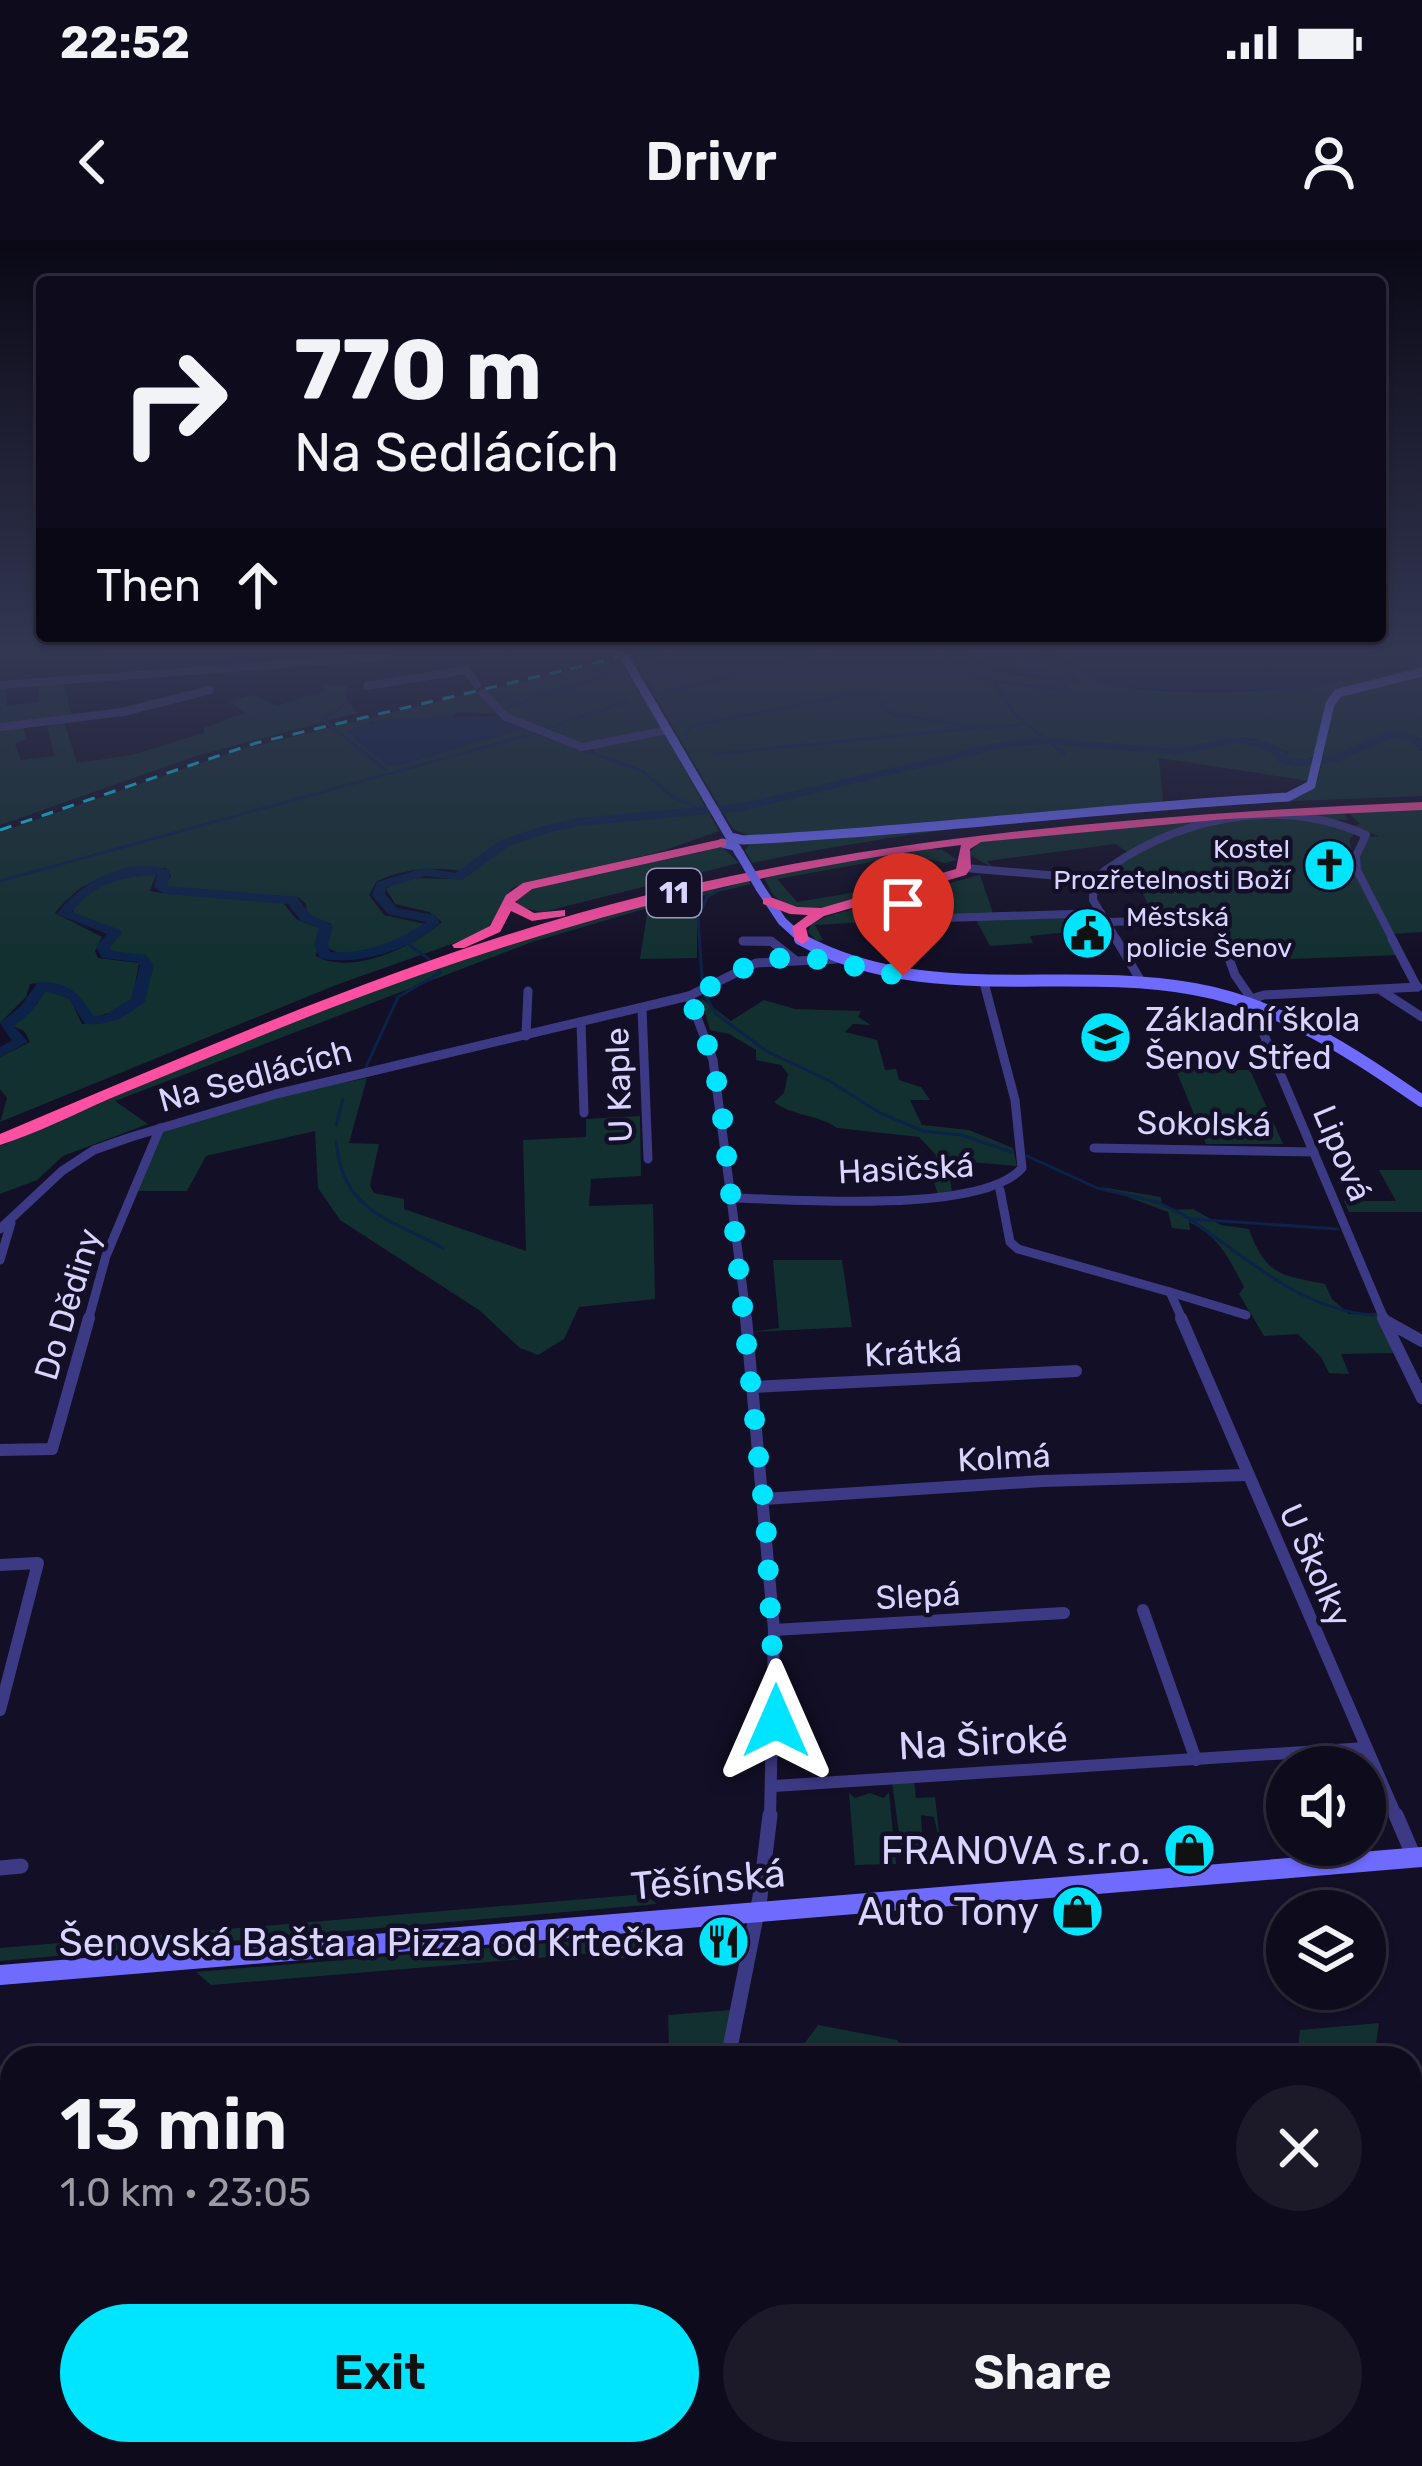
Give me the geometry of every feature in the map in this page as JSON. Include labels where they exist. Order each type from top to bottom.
[{"type":"highway","name":"11","points":[[0,1140],[352,995],[646,899],[884,849],[1013,832],[1422,802]]},
{"type":"highway","name":"11","points":[[0,1127],[459,945],[567,911],[790,858],[957,830],[1122,814],[1422,802]]},
{"type":"highway","points":[[964,862],[964,847],[973,841],[1013,832]]},
{"type":"highway","points":[[459,945],[495,929],[516,892],[534,884],[733,842]]},
{"type":"highway","points":[[884,849],[934,846],[964,862]]},
{"type":"highway","points":[[802,940],[801,925],[828,910],[964,862]]},
{"type":"highway","points":[[764,895],[795,911],[828,910]]},
{"type":"highway","points":[[509,904],[532,917],[567,911]]},
{"type":"main road","points":[[682,754],[764,895],[802,940],[836,959],[894,974],[1187,988],[1261,1008],[1322,1040],[1422,1105]]},
{"type":"main road","points":[[733,842],[862,834],[1107,806],[1276,799],[1311,785],[1320,754]]},
{"type":"main road","name":"Těšínská","points":[[0,1976],[1418,1857]]},
{"type":"street","points":[[964,862],[1094,879],[1162,835],[1192,824],[1304,816],[1337,820],[1366,835],[1356,856],[1357,870],[1419,987],[1264,995],[1257,997],[1261,1008]]},
{"type":"street","points":[[1094,879],[1093,899],[1142,983]]},
{"type":"street","points":[[943,918],[1104,917]]},
{"type":"street","name":"Lipová","points":[[1104,917],[1215,919],[1235,976],[1261,1008],[1256,1017],[1384,1320],[1422,1398]]},
{"type":"street","points":[[743,940],[771,941],[795,960]]},
{"type":"street","name":"Na Sedlácích","points":[[11,1222],[62,1171],[94,1150],[160,1128],[276,1094],[698,993],[756,963],[836,959]]},
{"type":"street","name":"Hasičská","points":[[732,1198],[941,1198],[1000,1190],[1016,1182],[1022,1170],[1008,1075],[983,979]]},
{"type":"street","points":[[1379,989],[1422,1017]]},
{"type":"street","points":[[526,1036],[528,991]]},
{"type":"street","points":[[698,993],[713,1060],[732,1198],[774,1630],[774,1786],[758,1911],[730,2046]]},
{"type":"street","name":"U Kaple","points":[[642,1008],[648,1159]]},
{"type":"street","points":[[581,1023],[584,1113]]},
{"type":"street","name":"Do Dědiny","points":[[0,1450],[52,1449],[106,1256],[160,1128]]},
{"type":"street","name":"Sokolská","points":[[1094,1148],[1314,1152]]},
{"type":"street","points":[[1000,1190],[1010,1242],[1018,1249],[1246,1315]]},
{"type":"street","points":[[0,1229],[11,1222]]},
{"type":"street","points":[[0,1260],[11,1222]]},
{"type":"street","name":"U Školky","points":[[1170,1292],[1365,1746]]},
{"type":"street","points":[[1384,1320],[1422,1341]]},
{"type":"street","name":"Krátká","points":[[753,1387],[1076,1371]]},
{"type":"street","name":"Kolmá","points":[[764,1499],[1042,1480],[1247,1475]]},
{"type":"street","points":[[0,1564],[38,1563],[7,1658],[0,1710]]},
{"type":"street","points":[[1143,1610],[1196,1760]]},
{"type":"street","name":"Slepá","points":[[774,1630],[1064,1613]]},
{"type":"street","name":"Na Široké","points":[[774,1786],[1266,1755]]},
{"type":"street","name":"U Školky","points":[[1386,1790],[1418,1857]]},
{"type":"street","points":[[0,1868],[21,1866]]},
{"type":"green space","points":[[0,754],[19,754],[21,760],[74,754],[77,763],[136,754],[203,754],[199,755],[0,825]]},
{"type":"green space","points":[[228,754],[388,754],[395,766],[437,754],[676,754],[719,831],[663,851],[514,887],[480,934],[336,985],[0,1122],[7,1098],[0,1089],[0,1057],[30,1042],[24,1031],[13,1026],[37,1004],[45,989],[70,999],[82,1024],[97,1023],[130,1010],[149,980],[153,966],[148,958],[109,953],[107,948],[120,933],[73,914],[94,887],[119,878],[156,875],[150,891],[281,900],[296,919],[319,928],[316,956],[347,963],[399,949],[442,922],[429,912],[395,904],[386,889],[408,880],[472,873],[424,869],[377,881],[369,895],[384,915],[425,924],[390,944],[350,954],[327,947],[331,924],[307,915],[306,904],[298,897],[167,889],[163,886],[171,876],[166,868],[104,877],[80,889],[55,913],[102,937],[95,951],[98,958],[139,963],[131,1006],[93,1018],[68,989],[52,983],[30,984],[26,997],[0,1023],[0,832]]},
{"type":"green space","points":[[689,754],[1274,754],[1297,766],[1314,760],[1309,781],[1159,758],[1163,801],[867,832],[750,836],[733,829]]},
{"type":"green space","points":[[1287,754],[1315,754],[1293,762],[1286,759]]},
{"type":"green space","points":[[1324,754],[1346,754],[1340,758],[1350,754],[1422,754],[1422,796],[1170,808],[1002,823],[752,863],[745,850],[751,842],[1301,795],[1318,780]]},
{"type":"green space","points":[[1422,809],[1422,932],[1391,934],[1400,955],[1289,959],[1277,940],[1223,942],[1216,918],[1154,918],[1137,880],[1107,877],[1131,854],[1115,844],[987,861],[993,868],[968,854],[979,842],[1150,823],[1345,812],[1347,820],[1326,819],[1355,833],[1349,840],[1353,854],[1358,855],[1370,837],[1379,836],[1353,826],[1360,824],[1348,812]]},
{"type":"green space","points":[[723,848],[739,863],[543,912],[517,907],[517,897],[531,887]]},
{"type":"green space","points":[[924,848],[943,850],[957,860],[945,863],[910,855],[777,879],[797,902],[911,883],[826,908],[792,907],[779,900],[763,876]]},
{"type":"green space","points":[[980,875],[994,916],[1093,913],[1108,934],[1094,936],[1090,930],[1030,936],[1033,943],[990,946],[974,916],[815,925],[823,940],[817,941],[808,932],[811,924],[827,916]]},
{"type":"green space","points":[[748,879],[751,884],[697,897],[697,958],[640,959],[648,908],[532,942],[115,1101],[148,1124],[63,1156],[37,1180],[0,1194],[0,1146],[195,1062],[460,960]]},
{"type":"green space","points":[[701,998],[731,1021],[764,1000],[795,1009],[861,1011],[858,1017],[871,1025],[853,1024],[845,1032],[877,1040],[885,1070],[896,1069],[899,1080],[921,1087],[930,1100],[910,1100],[922,1125],[969,1130],[1013,1148],[1017,1166],[947,1160],[952,1192],[938,1194],[931,1175],[936,1155],[919,1137],[837,1128],[774,1102],[784,1093],[788,1074],[781,1065],[756,1060],[756,1050],[729,1034],[710,1030]]},
{"type":"green space","points":[[1176,1070],[1250,1070],[1283,1144],[1206,1144]]},
{"type":"green space","points":[[367,1078],[349,1143],[379,1144],[370,1186],[374,1193],[404,1199],[404,1209],[526,1251],[523,1140],[586,1137],[586,1119],[640,1116],[641,1176],[591,1179],[589,1206],[653,1204],[655,1299],[579,1307],[564,1339],[538,1355],[520,1348],[479,1310],[340,1220],[318,1188],[315,1131],[206,1156],[187,1191],[137,1191],[163,1129],[272,1097]]},
{"type":"green space","points":[[1379,1170],[1422,1170],[1422,1212],[1349,1212],[1344,1201],[1396,1201]]},
{"type":"green space","points":[[1101,1187],[1161,1197],[1162,1204],[1174,1210],[1193,1209],[1221,1225],[1249,1229],[1262,1256],[1277,1271],[1325,1284],[1332,1299],[1349,1314],[1379,1313],[1397,1353],[1341,1354],[1349,1374],[1329,1373],[1321,1357],[1298,1334],[1264,1336],[1239,1294],[1244,1287],[1234,1267],[1209,1235],[1189,1222],[1190,1230],[1172,1228],[1168,1212]]},
{"type":"green space","points":[[773,1260],[842,1260],[852,1327],[751,1332],[779,1328]]},
{"type":"green space","points":[[914,1781],[916,1798],[935,1797],[941,1849],[934,1817],[921,1815],[923,1848],[901,1848],[892,1782]]},
{"type":"green space","points":[[889,1792],[896,1864],[855,1865],[849,1793],[855,1798],[870,1793],[884,1798]]},
{"type":"green space","points":[[644,1894],[657,1904],[0,1961],[0,1948]]},
{"type":"green space","points":[[671,1933],[677,1946],[650,1948],[632,1959],[585,1954],[211,1985],[196,1972]]},
{"type":"green space","points":[[731,2010],[725,2046],[660,2046],[669,2043],[668,2015]]},
{"type":"green space","points":[[1379,2023],[1376,2046],[1298,2046],[1300,2030]]},
{"type":"green space","points":[[818,2025],[897,2040],[902,2046],[803,2046]]},
{"type":"water","points":[[374,754],[437,754],[395,766]]},
{"type":"waterway","points":[[366,754],[386,770]]},
{"type":"waterway","points":[[0,881],[460,754]]},
{"type":"waterway","points":[[594,754],[642,771],[673,797],[704,811]]},
{"type":"waterway","points":[[0,1053],[21,1042],[6,1025],[25,1010],[43,985],[73,995],[90,1021],[109,1019],[138,1001],[147,965],[141,958],[107,955],[103,947],[115,933],[64,914],[83,892],[107,879],[164,871],[160,887],[164,890],[292,900],[305,917],[326,926],[321,945],[325,956],[368,954],[409,939],[433,923],[430,918],[393,911],[378,895],[382,885],[424,872],[457,877],[505,843],[543,830],[578,822],[743,807],[964,754]]},
{"type":"waterway","points":[[1282,754],[1281,759],[1294,764],[1347,754]]},
{"type":"waterway","points":[[726,886],[707,897],[698,917],[703,992],[716,1014],[768,1052],[828,1080],[880,1113],[923,1131],[962,1135],[1011,1152]]},
{"type":"waterway","points":[[404,941],[430,960]]},
{"type":"waterway","points":[[366,1067],[398,997],[440,973],[437,967]]},
{"type":"waterway","points":[[336,1125],[343,1100]]},
{"type":"waterway","points":[[336,1141],[340,1165],[358,1198],[387,1220],[443,1248]]},
{"type":"waterway","points":[[1027,1156],[1097,1188],[1157,1202],[1296,1292],[1347,1311],[1374,1315]]},
{"type":"waterway","points":[[1191,1219],[1338,1229]]},
{"type":"railway","points":[[0,830],[224,754]]},
{"type":"place","name":"Kostel Prozřetelnosti Boží","points":[[1329,865]]},
{"type":"place","name":"Městská policie Šenov","points":[[1087,933]]},
{"type":"place","name":"Základní škola Šenov Střed","points":[[1106,1038]]},
{"type":"place","name":"FRANOVA s.r.o.","points":[[1189,1850]]},
{"type":"place","name":"Auto Tony","points":[[1078,1911]]},
{"type":"place","name":"Šenovská Bašta a Pizza od Krtečka","points":[[724,1942]]},
{"type":"route","points":[[776,1721],[766,1527],[722,1113],[713,1060],[689,996],[756,963],[779,959],[836,959],[903,976]]}]
